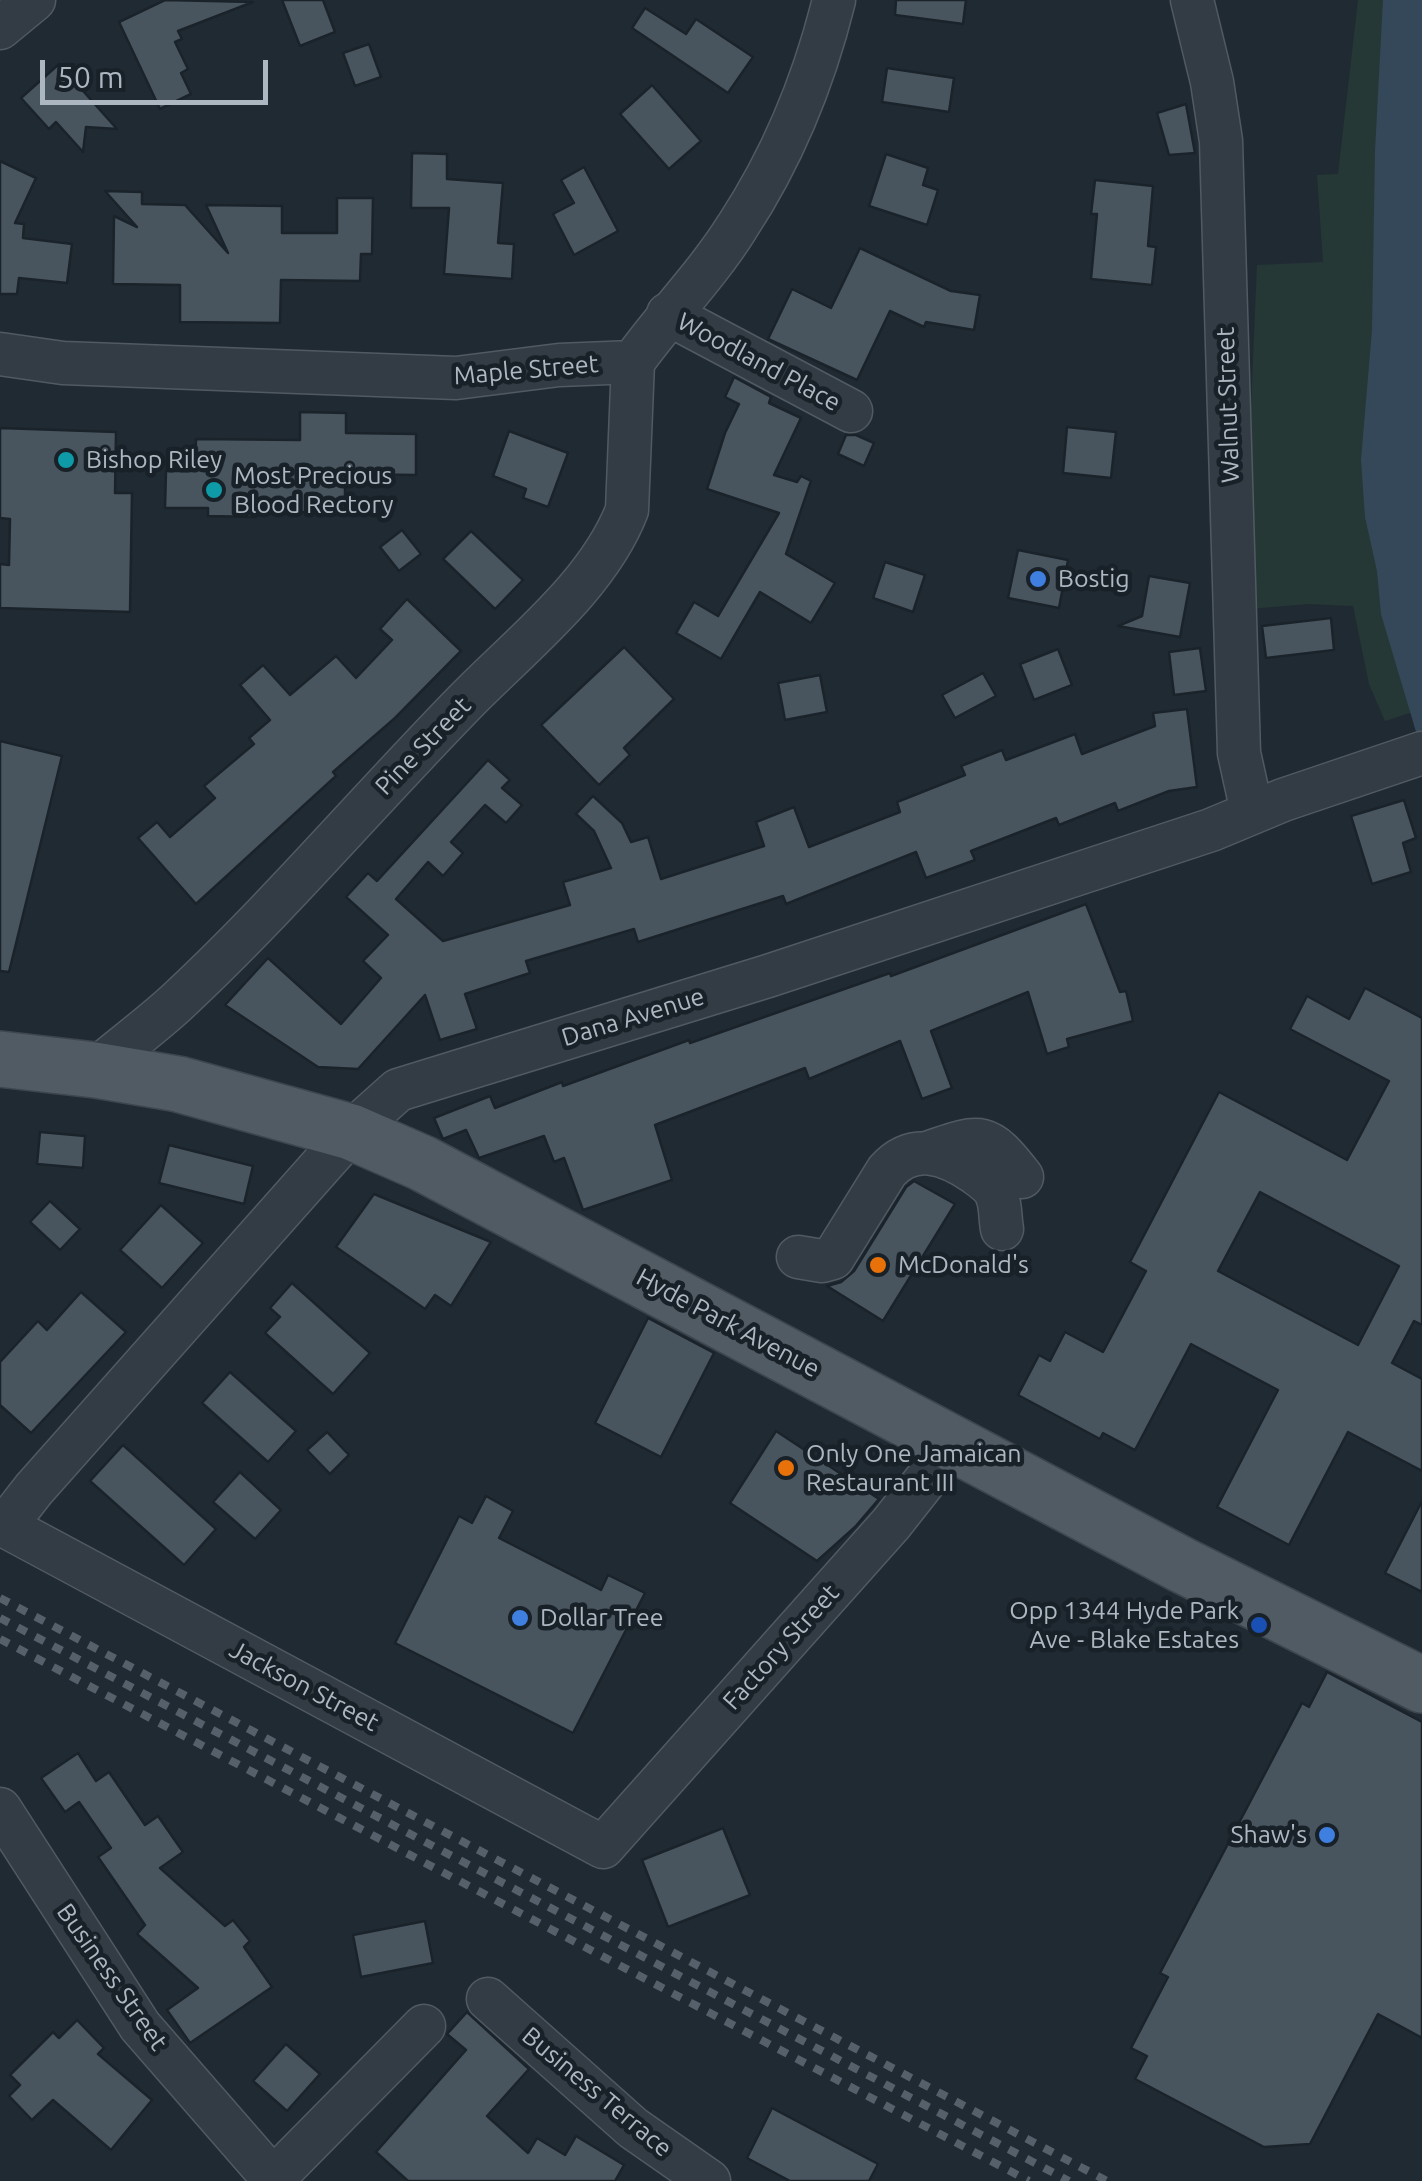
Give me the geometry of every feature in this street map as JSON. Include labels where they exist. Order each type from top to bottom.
[{"type":"main road","name":"Hyde Park Avenue","points":[[0,1059],[178,1084],[352,1132],[422,1163],[1182,1566],[1422,1685]]},
{"type":"street","points":[[0,28],[34,0]]},
{"type":"street","name":"Maple Street","points":[[0,354],[62,363],[456,378],[559,364],[633,362],[736,230],[781,151],[819,60],[834,0]]},
{"type":"street","name":"Walnut Street","points":[[1192,0],[1212,82],[1221,141],[1239,753],[1252,812]]},
{"type":"street","name":"Woodland Place","points":[[668,314],[851,411]]},
{"type":"street","name":"Pine Street","points":[[95,1070],[175,1004],[469,698],[553,619],[619,531],[627,510],[633,362]]},
{"type":"street","name":"Dana Avenue","points":[[5,1526],[17,1478],[352,1132],[398,1090],[768,976],[1211,830],[1404,759]]},
{"type":"street","points":[[798,1257],[822,1261],[832,1258],[896,1161],[912,1154],[978,1138],[991,1143],[1022,1177]]},
{"type":"street","points":[[930,1152],[947,1157],[990,1185],[998,1196],[1002,1229]]},
{"type":"street","name":"Factory Street","points":[[603,1846],[891,1524],[954,1444]]},
{"type":"street","name":"Jackson Street","points":[[5,1526],[603,1846]]},
{"type":"street","name":"Business Street","points":[[0,1809],[140,2026],[273,2180]]},
{"type":"street","name":"Business Terrace","points":[[488,1999],[633,2128],[709,2181]]},
{"type":"street","points":[[273,2180],[424,2026]]},
{"type":"green space","points":[[1358,0],[1422,0],[1422,709],[1385,721],[1369,684],[1353,606],[1308,604],[1248,609],[1245,546],[1257,265],[1323,262],[1317,175],[1338,174]]},
{"type":"water","points":[[1383,0],[1422,0],[1422,752],[1381,614],[1377,571],[1365,517],[1361,460],[1372,330]]},
{"type":"building","points":[[165,0],[253,2],[178,31],[182,39],[175,42],[188,69],[181,73],[191,94],[160,109],[119,22]]},
{"type":"building","points":[[282,0],[323,0],[335,32],[300,46]]},
{"type":"building","points":[[896,0],[966,0],[963,24],[895,15]]},
{"type":"building","points":[[645,8],[686,34],[696,19],[753,57],[728,93],[632,28]]},
{"type":"building","points":[[369,44],[381,77],[355,86],[343,53]]},
{"type":"building","points":[[59,64],[117,129],[86,127],[83,152],[56,122],[49,129],[21,98]]},
{"type":"building","points":[[887,68],[954,78],[949,112],[882,102]]},
{"type":"building","points":[[652,85],[701,141],[669,169],[620,114]]},
{"type":"building","points":[[1186,104],[1195,153],[1169,155],[1157,113]]},
{"type":"building","points":[[412,153],[447,154],[447,179],[503,183],[498,243],[514,244],[512,279],[444,274],[449,208],[411,208]]},
{"type":"building","points":[[886,154],[928,168],[923,185],[938,190],[927,225],[869,206]]},
{"type":"building","points":[[0,161],[36,178],[15,223],[24,224],[23,238],[72,244],[67,283],[19,278],[17,294],[0,294]]},
{"type":"building","points":[[584,167],[618,231],[574,255],[553,214],[574,203],[561,180]]},
{"type":"building","points":[[1095,180],[1153,186],[1148,246],[1156,247],[1152,285],[1091,279],[1097,214],[1091,214]]},
{"type":"building","points":[[105,191],[142,192],[142,204],[185,205],[228,253],[206,205],[282,206],[282,233],[337,233],[337,198],[373,198],[372,254],[361,254],[360,281],[281,280],[280,323],[180,322],[180,285],[113,284],[114,216],[137,227]]},
{"type":"building","points":[[860,248],[951,291],[980,295],[974,330],[926,322],[924,327],[890,311],[857,380],[768,339],[792,289],[831,308]]},
{"type":"building","points":[[734,377],[771,397],[769,403],[801,418],[774,475],[797,482],[801,476],[811,481],[786,554],[835,583],[811,623],[760,592],[721,659],[676,633],[694,602],[718,616],[779,513],[707,489],[739,404],[725,397]]},
{"type":"building","points":[[300,412],[346,413],[346,433],[416,434],[416,475],[345,474],[345,514],[256,510],[256,517],[208,516],[208,508],[165,508],[166,471],[195,471],[196,439],[300,440]]},
{"type":"building","points":[[1067,427],[1116,432],[1111,478],[1063,473]]},
{"type":"building","points":[[0,428],[116,432],[115,493],[132,493],[130,612],[0,608],[0,564],[9,565],[10,519],[0,518]]},
{"type":"building","points":[[509,431],[568,453],[548,507],[523,498],[526,489],[493,476]]},
{"type":"building","points":[[846,435],[874,443],[864,466],[838,454]]},
{"type":"building","points":[[402,530],[421,554],[399,571],[380,547]]},
{"type":"building","points":[[471,531],[523,580],[495,609],[443,559]]},
{"type":"building","name":"Bostig","points":[[1018,550],[1068,560],[1059,608],[1008,598]]},
{"type":"building","points":[[885,562],[925,575],[913,612],[873,598]]},
{"type":"building","points":[[1149,576],[1190,583],[1180,637],[1118,626],[1142,616]]},
{"type":"building","points":[[407,599],[461,651],[395,718],[333,772],[336,776],[196,904],[138,838],[157,822],[170,837],[215,798],[204,786],[254,744],[249,738],[270,720],[240,685],[263,665],[290,695],[336,656],[356,678],[392,640],[380,629]]},
{"type":"building","points":[[1331,618],[1334,650],[1266,658],[1262,626]]},
{"type":"building","points":[[624,647],[674,699],[624,748],[630,755],[599,785],[541,725]]},
{"type":"building","points":[[1200,648],[1206,691],[1174,695],[1169,652]]},
{"type":"building","points":[[1058,649],[1072,685],[1034,700],[1020,664]]},
{"type":"building","points":[[983,673],[996,696],[955,718],[942,695]]},
{"type":"building","points":[[820,675],[827,712],[785,720],[778,683]]},
{"type":"building","points":[[1187,709],[1197,787],[1169,791],[1118,811],[1115,803],[1059,825],[1056,818],[971,851],[975,860],[926,878],[916,852],[786,904],[783,896],[638,942],[634,929],[526,961],[530,973],[465,994],[477,1029],[440,1040],[425,995],[358,1069],[318,1067],[225,1005],[268,958],[341,1024],[381,978],[363,961],[388,935],[346,897],[368,873],[377,881],[488,760],[510,780],[502,788],[522,805],[506,823],[485,805],[451,842],[463,853],[443,876],[428,862],[396,899],[443,941],[570,905],[563,882],[611,868],[594,831],[576,814],[593,796],[622,823],[631,842],[648,837],[661,879],[764,846],[756,822],[794,807],[809,847],[900,812],[897,802],[965,775],[961,766],[1002,750],[1006,760],[1075,734],[1082,754],[1155,726],[1153,713]]},
{"type":"building","points":[[0,741],[62,756],[9,972],[0,971]]},
{"type":"building","points":[[1404,800],[1416,838],[1403,843],[1411,872],[1372,884],[1351,816]]},
{"type":"building","points":[[1086,904],[1120,992],[1126,991],[1133,1021],[1067,1039],[1069,1047],[1047,1054],[1028,992],[931,1031],[952,1088],[922,1099],[900,1041],[809,1079],[805,1068],[655,1125],[672,1180],[583,1210],[564,1158],[554,1162],[544,1136],[479,1158],[466,1130],[443,1139],[434,1118],[490,1096],[495,1108],[562,1082],[563,1086],[689,1040],[690,1043],[890,973],[891,976]]},
{"type":"building","points":[[1365,988],[1422,1018],[1422,1325],[1414,1321],[1392,1363],[1422,1379],[1422,1471],[1348,1432],[1289,1545],[1217,1507],[1278,1390],[1191,1344],[1135,1450],[1103,1433],[1100,1439],[1018,1395],[1039,1355],[1050,1361],[1065,1332],[1103,1352],[1146,1271],[1130,1262],[1219,1092],[1347,1160],[1389,1081],[1290,1029],[1307,996],[1349,1019]],"holes":[[[1260,1192],[1399,1266],[1358,1345],[1218,1271]]]},
{"type":"building","points":[[40,1132],[85,1136],[83,1168],[37,1164]]},
{"type":"building","points":[[169,1145],[253,1166],[244,1204],[159,1183]]},
{"type":"building","name":"McDonald's","points":[[914,1181],[955,1204],[883,1321],[827,1286],[841,1282],[854,1271],[906,1187]]},
{"type":"building","points":[[374,1194],[491,1242],[451,1306],[435,1295],[425,1309],[336,1247]]},
{"type":"building","points":[[50,1201],[80,1229],[60,1250],[30,1222]]},
{"type":"building","points":[[161,1205],[203,1243],[162,1288],[120,1250]]},
{"type":"building","points":[[292,1283],[370,1353],[333,1394],[265,1333],[280,1317],[270,1308]]},
{"type":"building","points":[[81,1292],[126,1332],[31,1433],[0,1405],[0,1362],[38,1321],[47,1330]]},
{"type":"building","points":[[648,1318],[714,1353],[661,1457],[595,1423]]},
{"type":"building","points":[[230,1372],[296,1431],[268,1462],[202,1403]]},
{"type":"building","points":[[776,1431],[879,1499],[817,1561],[730,1503]]},
{"type":"building","points":[[327,1432],[349,1455],[330,1474],[307,1450]]},
{"type":"building","points":[[123,1445],[216,1529],[184,1565],[90,1481]]},
{"type":"building","points":[[240,1472],[281,1510],[255,1539],[213,1502]]},
{"type":"building","name":"Dollar Tree","points":[[486,1496],[513,1511],[499,1538],[601,1590],[608,1575],[645,1593],[573,1733],[395,1643],[459,1516],[472,1523]]},
{"type":"building","points":[[1422,1501],[1422,1592],[1385,1573]]},
{"type":"building","name":"Shaw's","points":[[1327,1672],[1422,1722],[1422,2038],[1378,2014],[1310,2144],[1264,2147],[1135,2079],[1147,2056],[1131,2048],[1168,1977],[1160,1973],[1302,1703],[1309,1707]]},
{"type":"building","points":[[78,1753],[96,1781],[109,1772],[145,1825],[158,1816],[183,1852],[160,1868],[225,1926],[233,1920],[250,1941],[244,1947],[272,1987],[190,2043],[167,2010],[198,1988],[137,1934],[145,1925],[98,1857],[111,1848],[79,1802],[65,1812],[41,1778]]},
{"type":"building","points":[[723,1828],[750,1895],[668,1927],[642,1860]]},
{"type":"building","points":[[425,1921],[433,1963],[361,1977],[353,1935]]},
{"type":"building","points":[[467,2012],[529,2069],[487,2116],[528,2153],[537,2138],[565,2155],[576,2136],[624,2165],[615,2181],[408,2181],[376,2152],[466,2050],[447,2034]]},
{"type":"building","points":[[77,2020],[104,2048],[98,2054],[152,2100],[111,2150],[53,2100],[32,2120],[9,2096],[20,2085],[10,2075],[53,2032],[59,2038]]},
{"type":"building","points":[[286,2044],[320,2074],[287,2111],[253,2081]]},
{"type":"building","points":[[772,2108],[878,2164],[869,2181],[790,2181],[747,2158]]},
{"type":"railway","points":[[0,1598],[1107,2181]]},
{"type":"railway","points":[[0,1618],[1069,2181]]},
{"type":"railway","points":[[0,1639],[1029,2181]]},
{"type":"place","name":"Bishop Riley","points":[[66,460]]},
{"type":"place","name":"Most Precious Blood Rectory","points":[[214,490]]},
{"type":"place","name":"Bostig","points":[[1038,579]]},
{"type":"place","name":"McDonald's","points":[[878,1265]]},
{"type":"place","name":"Only One Jamaican Restaurant III","points":[[786,1468]]},
{"type":"place","name":"Dollar Tree","points":[[520,1618]]},
{"type":"place","name":"Opp 1344 Hyde Park Ave - Blake Estates","points":[[1259,1625]]},
{"type":"place","name":"Shaw's","points":[[1327,1835]]}]
